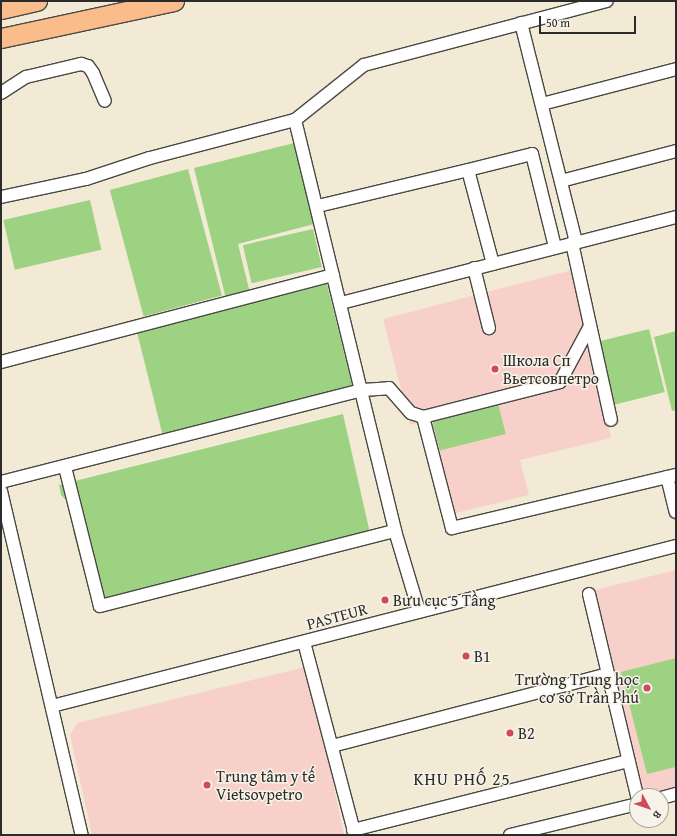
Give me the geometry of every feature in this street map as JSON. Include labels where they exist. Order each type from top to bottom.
[{"type":"main road","points":[[1,9],[37,1]]},
{"type":"main road","points":[[1,38],[174,1]]},
{"type":"street","points":[[1,197],[86,179],[150,158],[295,120],[364,64],[607,1]]},
{"type":"street","points":[[521,23],[561,181],[590,328],[611,420]]},
{"type":"street","points":[[1,94],[26,77],[82,64],[88,66],[93,73],[105,101]]},
{"type":"street","points":[[542,104],[676,69]]},
{"type":"street","points":[[295,120],[318,206],[333,275],[363,390],[396,531],[419,611]]},
{"type":"street","points":[[561,181],[676,151]]},
{"type":"street","points":[[318,206],[532,154],[556,247]]},
{"type":"street","points":[[468,170],[493,264]]},
{"type":"street","points":[[341,303],[676,217]]},
{"type":"street","points":[[474,268],[489,328]]},
{"type":"street","points":[[1,362],[333,275]]},
{"type":"street","points":[[1,482],[65,467],[363,390],[389,388],[411,413],[423,418],[560,382],[590,328]]},
{"type":"street","points":[[423,418],[452,528],[672,476],[676,512]]},
{"type":"street","points":[[65,467],[100,606],[396,531]]},
{"type":"street","points":[[1,491],[82,835]]},
{"type":"street","name":"PASTEUR","points":[[52,706],[676,546]]},
{"type":"street","points":[[589,594],[635,788]]},
{"type":"street","points":[[304,642],[354,832],[628,760]]},
{"type":"street","points":[[332,746],[608,674]]},
{"type":"street","points":[[510,835],[629,806]]},
{"type":"shaded area","name":"Школа Сп Вьетсовпетро","points":[[572,270],[611,438],[520,460],[529,495],[452,514],[429,420],[410,425],[383,319]]},
{"type":"shaded area","name":"Trường Trung học cơ sở Trần Phú","points":[[676,570],[676,787],[669,789],[641,788],[595,590]]},
{"type":"shaded area","name":"Trung tâm y tế Vietsovpetro","points":[[309,666],[344,835],[92,835],[70,735],[77,723]]},
{"type":"green space","points":[[298,142],[318,223],[238,244],[250,293],[226,299],[194,168]]},
{"type":"green space","points":[[188,169],[222,296],[144,317],[110,190]]},
{"type":"green space","points":[[90,200],[101,250],[15,270],[3,220]]},
{"type":"green space","points":[[313,229],[322,267],[252,283],[243,245]]},
{"type":"green space","points":[[327,284],[355,397],[165,444],[137,331]]},
{"type":"green space","points":[[649,329],[665,392],[614,405],[599,342]]},
{"type":"green space","points":[[676,331],[676,410],[672,411],[654,337]]},
{"type":"green space","points":[[498,403],[506,434],[440,451],[432,419]]},
{"type":"green space","points":[[343,414],[370,533],[93,606],[73,531],[78,520],[71,505],[61,495],[59,485]]},
{"type":"green space","points":[[676,658],[676,767],[647,774],[621,672]]},
{"type":"place","name":"Школа Сп Вьетсовпетро","points":[[495,369]]},
{"type":"place","name":"Bưu cục 5 Tầng","points":[[385,600]]},
{"type":"place","name":"B1","points":[[466,656]]},
{"type":"place","name":"Trường Trung học cơ sở Trần Phú","points":[[647,688]]},
{"type":"place","name":"B2","points":[[510,733]]},
{"type":"place","name":"Trung tâm y tế Vietsovpetro","points":[[207,785]]},
{"type":"district","name":"KHU PHỐ 25","points":[[462,779]]}]
